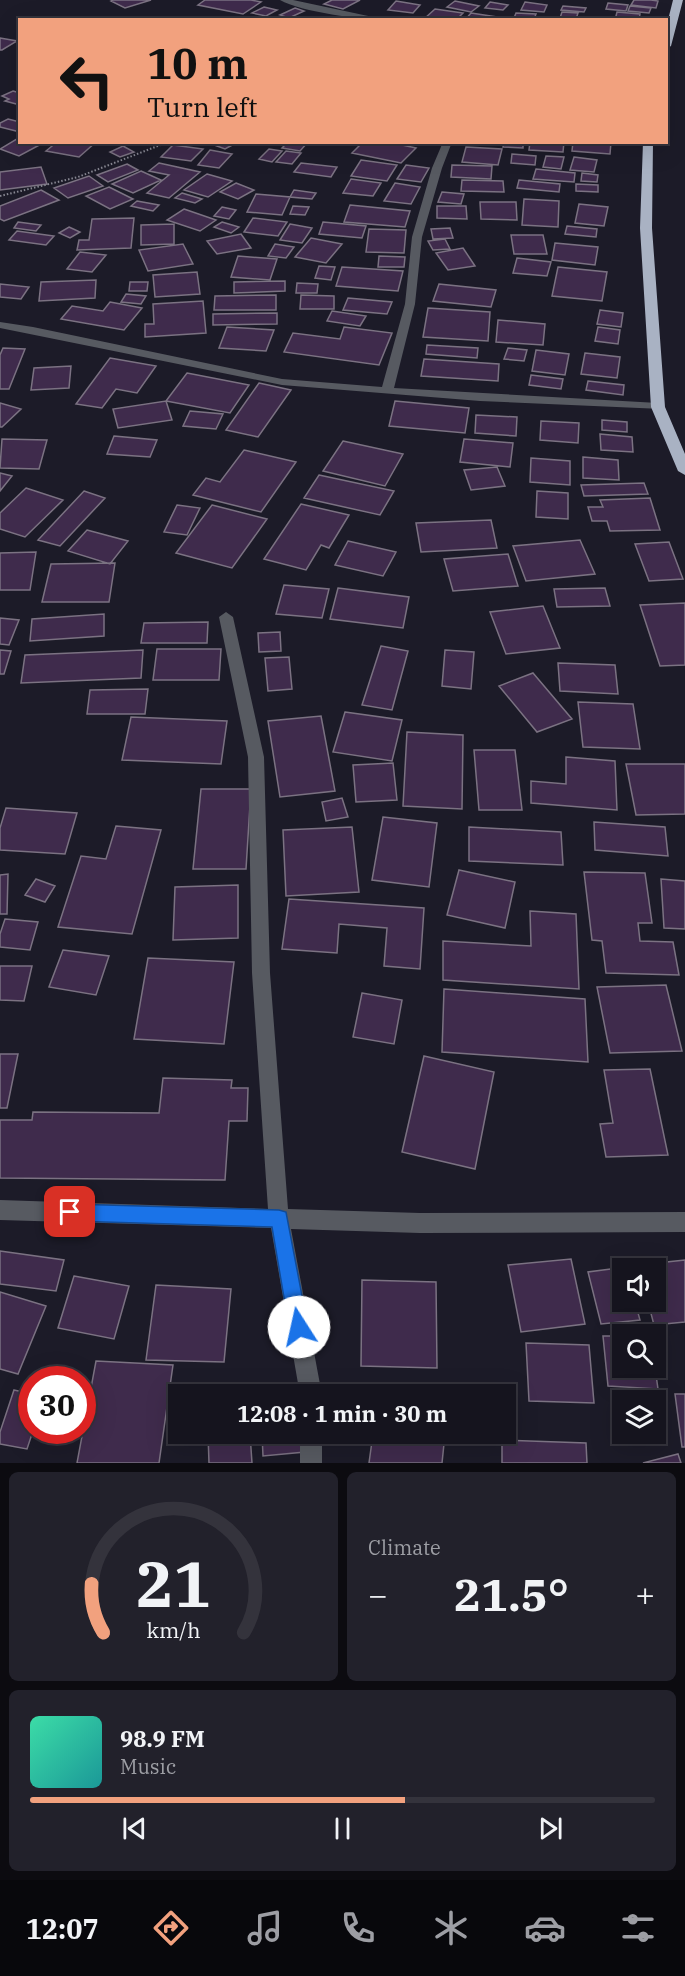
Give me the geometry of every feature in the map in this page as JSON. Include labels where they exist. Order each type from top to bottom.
[{"type":"highway","points":[[668,38],[678,0]]},
{"type":"highway","points":[[648,144],[646,228],[658,407],[685,471]]},
{"type":"street","points":[[285,0],[311,8],[371,18]]},
{"type":"street","points":[[387,391],[410,304],[417,237],[437,168],[447,144]]},
{"type":"street","points":[[0,325],[282,382],[480,398],[658,407]]},
{"type":"street","points":[[226,617],[256,757],[261,973],[279,1218],[308,1384]]},
{"type":"street","points":[[0,1210],[420,1223],[685,1222]]},
{"type":"street","points":[[310,1444],[310,1463]]},
{"type":"path","points":[[0,196],[78,177],[163,144]]},
{"type":"building","points":[[151,0],[125,8],[111,1]]},
{"type":"building","points":[[205,0],[261,2],[243,14],[198,5]]},
{"type":"building","points":[[332,0],[360,0],[343,9],[324,4]]},
{"type":"building","points":[[634,0],[658,1],[656,8],[631,5]]},
{"type":"building","points":[[396,1],[420,5],[413,13],[388,10]]},
{"type":"building","points":[[455,1],[479,6],[471,12],[447,7]]},
{"type":"building","points":[[490,2],[508,5],[503,10],[485,8]]},
{"type":"building","points":[[525,2],[547,5],[544,12],[521,10]]},
{"type":"building","points":[[608,3],[628,5],[626,11],[606,9]]},
{"type":"building","points":[[563,6],[586,8],[584,12],[561,10]]},
{"type":"building","points":[[630,6],[651,8],[649,13],[628,11]]},
{"type":"building","points":[[264,7],[277,10],[266,16],[252,13]]},
{"type":"building","points":[[295,8],[304,11],[289,18],[280,15]]},
{"type":"building","points":[[435,9],[463,13],[458,18],[425,18]]},
{"type":"building","points":[[562,12],[578,13],[576,18],[560,18]]},
{"type":"building","points":[[617,12],[640,14],[639,18],[616,18]]},
{"type":"building","points":[[471,13],[504,18],[467,18]]},
{"type":"building","points":[[516,13],[536,14],[534,18],[514,18]]},
{"type":"building","points":[[0,38],[17,41],[0,50]]},
{"type":"building","points":[[13,91],[18,92],[18,104],[5,101],[9,99],[2,96]]},
{"type":"building","points":[[8,119],[18,122],[18,132],[0,127],[0,123]]},
{"type":"building","points":[[18,138],[18,144],[41,144],[19,156],[0,149]]},
{"type":"building","points":[[55,144],[94,144],[79,157],[46,151]]},
{"type":"building","points":[[211,144],[234,144],[225,149]]},
{"type":"building","points":[[286,144],[306,144],[300,151],[282,148]]},
{"type":"building","points":[[361,144],[397,144],[416,148],[401,163],[352,153]]},
{"type":"building","points":[[504,144],[523,144],[523,148],[503,147]]},
{"type":"building","points":[[530,144],[564,144],[563,152],[529,150]]},
{"type":"building","points":[[573,144],[611,144],[610,154],[572,151]]},
{"type":"building","points":[[173,145],[203,149],[191,161],[161,157]]},
{"type":"building","points":[[123,146],[134,152],[120,157],[110,152]]},
{"type":"building","points":[[466,147],[502,149],[498,165],[462,162]]},
{"type":"building","points":[[269,149],[282,151],[272,162],[259,159]]},
{"type":"building","points":[[210,150],[232,154],[219,168],[198,165]]},
{"type":"building","points":[[286,151],[301,153],[292,164],[276,162]]},
{"type":"building","points":[[512,154],[536,156],[535,165],[511,163]]},
{"type":"building","points":[[546,156],[564,157],[561,169],[543,167]]},
{"type":"building","points":[[574,157],[597,160],[594,172],[570,170]]},
{"type":"building","points":[[361,160],[397,165],[387,181],[351,176]]},
{"type":"building","points":[[159,163],[200,172],[169,198],[147,193],[169,175],[149,171]]},
{"type":"building","points":[[301,163],[337,167],[331,177],[294,172]]},
{"type":"building","points":[[127,164],[138,170],[108,182],[97,175]]},
{"type":"building","points":[[406,165],[429,168],[421,182],[397,179]]},
{"type":"building","points":[[452,165],[492,166],[491,179],[451,177]]},
{"type":"building","points":[[41,167],[47,184],[0,190],[0,172]]},
{"type":"building","points":[[536,169],[575,173],[574,182],[533,179]]},
{"type":"building","points":[[141,171],[161,180],[133,193],[112,184]]},
{"type":"building","points":[[582,173],[598,175],[597,182],[581,181]]},
{"type":"building","points":[[207,174],[232,181],[208,197],[184,190]]},
{"type":"building","points":[[89,176],[103,186],[68,198],[54,188]]},
{"type":"building","points":[[351,179],[381,183],[373,196],[343,193]]},
{"type":"building","points":[[462,180],[503,181],[504,192],[461,191]]},
{"type":"building","points":[[519,180],[560,184],[559,192],[517,188]]},
{"type":"building","points":[[236,183],[254,190],[238,199],[220,192]]},
{"type":"building","points":[[395,183],[420,187],[411,204],[384,201]]},
{"type":"building","points":[[576,184],[598,185],[598,192],[576,191]]},
{"type":"building","points":[[109,187],[133,199],[110,209],[86,196]]},
{"type":"building","points":[[41,190],[59,200],[4,221],[0,219],[0,206]]},
{"type":"building","points":[[294,190],[316,193],[312,199],[290,197]]},
{"type":"building","points":[[442,192],[464,194],[461,204],[438,202]]},
{"type":"building","points":[[182,193],[202,199],[195,203],[175,198]]},
{"type":"building","points":[[256,194],[290,197],[282,215],[247,212]]},
{"type":"building","points":[[524,199],[559,201],[558,227],[522,225]]},
{"type":"building","points":[[137,201],[159,205],[153,211],[131,206]]},
{"type":"building","points":[[480,202],[516,202],[517,220],[481,219]]},
{"type":"building","points":[[579,204],[608,207],[604,226],[575,223]]},
{"type":"building","points":[[350,205],[410,211],[405,227],[344,222]]},
{"type":"building","points":[[293,206],[309,207],[305,215],[290,214]]},
{"type":"building","points":[[437,206],[466,206],[467,219],[437,218]]},
{"type":"building","points":[[222,207],[236,210],[229,219],[214,216]]},
{"type":"building","points":[[184,209],[216,220],[200,231],[167,220]]},
{"type":"building","points":[[134,218],[131,248],[77,250],[79,240],[89,240],[92,219]]},
{"type":"building","points":[[253,218],[287,222],[278,236],[244,232]]},
{"type":"building","points":[[18,222],[41,225],[36,231],[14,228]]},
{"type":"building","points":[[222,222],[239,227],[231,233],[214,227]]},
{"type":"building","points":[[323,222],[366,226],[362,238],[319,234]]},
{"type":"building","points":[[174,224],[174,244],[141,245],[141,225]]},
{"type":"building","points":[[290,224],[312,228],[302,243],[280,240]]},
{"type":"building","points":[[567,226],[597,229],[596,237],[565,234]]},
{"type":"building","points":[[69,227],[80,232],[70,238],[59,233]]},
{"type":"building","points":[[450,228],[453,238],[433,239],[431,229]]},
{"type":"building","points":[[369,229],[406,230],[404,253],[366,252]]},
{"type":"building","points":[[17,231],[54,236],[46,245],[9,240]]},
{"type":"building","points":[[241,234],[251,248],[217,254],[207,241]]},
{"type":"building","points":[[511,235],[543,235],[547,254],[514,254]]},
{"type":"building","points":[[311,238],[342,244],[326,263],[295,257]]},
{"type":"building","points":[[445,239],[450,249],[433,250],[428,241]]},
{"type":"building","points":[[555,243],[598,247],[595,265],[552,260]]},
{"type":"building","points":[[183,244],[193,264],[148,271],[139,250]]},
{"type":"building","points":[[275,244],[294,247],[286,258],[268,256]]},
{"type":"building","points":[[463,248],[475,266],[448,270],[436,253]]},
{"type":"building","points":[[80,252],[106,255],[92,272],[67,269]]},
{"type":"building","points":[[238,256],[277,259],[270,280],[231,277]]},
{"type":"building","points":[[379,256],[405,257],[404,267],[378,267]]},
{"type":"building","points":[[517,258],[551,262],[547,276],[513,273]]},
{"type":"building","points":[[319,266],[335,267],[331,280],[315,278]]},
{"type":"building","points":[[342,267],[403,271],[398,291],[336,286]]},
{"type":"building","points":[[558,267],[607,272],[602,301],[552,296]]},
{"type":"building","points":[[197,272],[200,294],[155,297],[153,275]]},
{"type":"building","points":[[96,280],[95,298],[39,301],[41,282]]},
{"type":"building","points":[[285,281],[285,291],[234,293],[234,282]]},
{"type":"building","points":[[130,282],[148,282],[147,291],[129,291]]},
{"type":"building","points":[[297,283],[318,284],[317,293],[296,293]]},
{"type":"building","points":[[0,284],[29,287],[21,299],[0,297]]},
{"type":"building","points":[[439,284],[496,290],[491,307],[433,301]]},
{"type":"building","points":[[126,294],[146,296],[141,304],[121,302]]},
{"type":"building","points":[[276,295],[276,310],[214,310],[215,296]]},
{"type":"building","points":[[301,295],[334,296],[334,309],[300,309]]},
{"type":"building","points":[[348,298],[392,302],[387,314],[343,310]]},
{"type":"building","points":[[203,301],[206,333],[145,337],[145,324],[154,324],[153,304]]},
{"type":"building","points":[[110,302],[142,308],[124,330],[61,319],[72,306],[103,311]]},
{"type":"building","points":[[428,308],[490,312],[488,341],[423,337]]},
{"type":"building","points":[[600,310],[623,313],[621,327],[597,324]]},
{"type":"building","points":[[332,311],[366,316],[360,326],[327,321]]},
{"type":"building","points":[[277,313],[277,324],[213,325],[213,314]]},
{"type":"building","points":[[498,320],[545,324],[543,345],[496,342]]},
{"type":"building","points":[[227,327],[274,330],[266,351],[219,348]]},
{"type":"building","points":[[344,327],[392,333],[379,365],[284,352],[293,333],[340,339]]},
{"type":"building","points":[[598,327],[620,330],[618,344],[595,341]]},
{"type":"building","points":[[427,345],[478,348],[477,358],[426,354]]},
{"type":"building","points":[[3,348],[25,349],[9,389],[0,389],[0,355]]},
{"type":"building","points":[[508,348],[527,350],[524,361],[504,359]]},
{"type":"building","points":[[536,350],[569,354],[565,375],[532,371]]},
{"type":"building","points":[[585,353],[620,357],[617,378],[581,374]]},
{"type":"building","points":[[110,358],[156,366],[137,393],[116,389],[102,408],[76,404]]},
{"type":"building","points":[[424,359],[499,364],[498,381],[421,376]]},
{"type":"building","points":[[71,366],[69,388],[31,390],[34,368]]},
{"type":"building","points":[[187,373],[249,385],[230,413],[166,401]]},
{"type":"building","points":[[531,375],[563,379],[561,389],[529,385]]},
{"type":"building","points":[[588,381],[624,385],[623,395],[586,390]]},
{"type":"building","points":[[259,383],[291,390],[258,437],[226,430]]},
{"type":"building","points":[[166,401],[172,420],[118,428],[113,409]]},
{"type":"building","points":[[395,401],[469,408],[465,433],[389,426]]},
{"type":"building","points":[[0,403],[21,409],[2,427],[0,427]]},
{"type":"building","points":[[190,411],[223,414],[216,429],[183,426]]},
{"type":"building","points":[[476,415],[517,417],[516,436],[475,433]]},
{"type":"building","points":[[602,420],[627,422],[627,432],[602,430]]},
{"type":"building","points":[[541,421],[579,423],[578,443],[540,440]]},
{"type":"building","points":[[600,434],[632,437],[633,452],[601,450]]},
{"type":"building","points":[[114,436],[157,440],[150,457],[107,454]]},
{"type":"building","points":[[2,439],[47,440],[39,469],[0,468]]},
{"type":"building","points":[[464,439],[513,443],[510,467],[460,462]]},
{"type":"building","points":[[343,441],[403,454],[385,486],[323,471]]},
{"type":"building","points":[[244,450],[296,462],[261,512],[193,495],[206,478],[220,482]]},
{"type":"building","points":[[583,457],[618,460],[619,480],[583,478]]},
{"type":"building","points":[[531,458],[570,461],[570,485],[530,482]]},
{"type":"building","points":[[497,467],[505,486],[471,490],[464,470]]},
{"type":"building","points":[[0,473],[12,476],[0,491]]},
{"type":"building","points":[[319,475],[394,491],[380,515],[304,498]]},
{"type":"building","points":[[644,483],[648,494],[584,496],[581,485]]},
{"type":"building","points":[[26,488],[63,500],[25,537],[0,529],[0,513]]},
{"type":"building","points":[[84,491],[105,498],[60,546],[38,540]]},
{"type":"building","points":[[537,491],[568,493],[568,519],[536,517]]},
{"type":"building","points":[[650,498],[660,530],[610,531],[607,521],[592,521],[588,507],[603,507],[600,500]]},
{"type":"building","points":[[301,504],[349,515],[329,548],[321,545],[306,570],[264,559]]},
{"type":"building","points":[[177,505],[200,508],[187,535],[164,532]]},
{"type":"building","points":[[212,505],[267,519],[232,568],[176,553]]},
{"type":"building","points":[[491,520],[497,548],[421,552],[416,523]]},
{"type":"building","points":[[87,530],[128,541],[110,564],[68,551]]},
{"type":"building","points":[[580,540],[595,574],[526,581],[513,546]]},
{"type":"building","points":[[348,541],[396,552],[383,576],[335,565]]},
{"type":"building","points":[[669,542],[683,579],[649,581],[635,544]]},
{"type":"building","points":[[36,552],[30,590],[0,590],[0,553]]},
{"type":"building","points":[[508,554],[518,586],[453,591],[444,559]]},
{"type":"building","points":[[115,563],[109,602],[42,602],[51,564]]},
{"type":"building","points":[[284,585],[329,589],[322,618],[276,614]]},
{"type":"building","points":[[338,588],[409,597],[403,628],[330,619]]},
{"type":"building","points":[[605,588],[610,606],[557,607],[554,589]]},
{"type":"building","points":[[685,603],[685,665],[660,666],[640,605]]},
{"type":"building","points":[[543,606],[560,648],[506,654],[490,612]]},
{"type":"building","points":[[104,614],[104,636],[30,641],[32,619]]},
{"type":"building","points":[[0,618],[19,620],[9,645],[0,644]]},
{"type":"building","points":[[208,622],[207,643],[141,643],[144,623]]},
{"type":"building","points":[[280,632],[281,651],[259,652],[258,633]]},
{"type":"building","points":[[381,646],[408,651],[392,710],[362,705]]},
{"type":"building","points":[[157,649],[221,649],[219,680],[153,680]]},
{"type":"building","points":[[0,650],[11,651],[4,674],[0,674]]},
{"type":"building","points":[[143,650],[141,678],[21,683],[25,655]]},
{"type":"building","points":[[445,650],[474,652],[471,689],[442,686]]},
{"type":"building","points":[[289,657],[292,689],[268,691],[265,658]]},
{"type":"building","points":[[558,663],[615,665],[618,694],[560,691]]},
{"type":"building","points":[[533,673],[572,719],[537,732],[499,686]]},
{"type":"building","points":[[148,689],[145,714],[87,714],[90,690]]},
{"type":"building","points":[[578,702],[633,704],[640,749],[583,747]]},
{"type":"building","points":[[345,712],[402,720],[392,761],[333,752]]},
{"type":"building","points":[[321,716],[335,791],[280,797],[268,721]]},
{"type":"building","points":[[131,717],[227,721],[221,764],[122,760]]},
{"type":"building","points":[[407,732],[463,735],[462,809],[403,806]]},
{"type":"building","points":[[474,750],[515,750],[522,810],[479,810]]},
{"type":"building","points":[[566,757],[615,761],[617,810],[531,803],[531,781],[566,784]]},
{"type":"building","points":[[393,763],[397,800],[356,802],[353,765]]},
{"type":"building","points":[[626,764],[685,764],[685,814],[636,815]]},
{"type":"building","points":[[201,789],[251,789],[246,869],[193,869]]},
{"type":"building","points":[[342,798],[348,817],[326,821],[322,802]]},
{"type":"building","points":[[6,808],[77,813],[65,854],[0,850],[0,828]]},
{"type":"building","points":[[383,817],[437,823],[429,887],[372,880]]},
{"type":"building","points":[[594,822],[665,827],[668,856],[595,850]]},
{"type":"building","points":[[116,826],[161,830],[132,934],[58,927],[81,856],[106,859]]},
{"type":"building","points":[[352,827],[359,892],[286,896],[283,830]]},
{"type":"building","points":[[469,827],[561,832],[563,865],[469,861]]},
{"type":"building","points":[[459,870],[515,882],[505,928],[447,915]]},
{"type":"building","points":[[584,872],[645,873],[652,923],[638,923],[640,941],[673,942],[679,975],[606,973],[602,941],[592,940]]},
{"type":"building","points":[[8,874],[7,914],[0,914],[0,875]]},
{"type":"building","points":[[36,879],[55,886],[45,902],[25,895]]},
{"type":"building","points":[[661,879],[685,881],[685,929],[664,928]]},
{"type":"building","points":[[238,885],[238,938],[173,940],[175,887]]},
{"type":"building","points":[[289,899],[424,908],[420,969],[384,966],[387,928],[339,924],[337,953],[282,949]]},
{"type":"building","points":[[530,911],[576,914],[579,989],[443,980],[443,941],[531,946]]},
{"type":"building","points":[[5,919],[38,922],[30,950],[0,947],[0,934]]},
{"type":"building","points":[[63,950],[109,956],[96,995],[49,987]]},
{"type":"building","points":[[148,958],[234,962],[224,1044],[134,1039]]},
{"type":"building","points":[[0,966],[32,966],[24,1001],[0,1000]]},
{"type":"building","points":[[666,985],[682,1051],[610,1053],[597,987]]},
{"type":"building","points":[[444,989],[585,999],[588,1062],[442,1052]]},
{"type":"building","points":[[362,993],[402,1000],[394,1044],[353,1037]]},
{"type":"building","points":[[0,1054],[18,1054],[7,1108],[0,1108]]},
{"type":"building","points":[[424,1056],[494,1072],[475,1169],[402,1152]]},
{"type":"building","points":[[650,1069],[668,1155],[606,1157],[600,1124],[613,1123],[604,1070]]},
{"type":"building","points":[[163,1078],[232,1080],[231,1088],[248,1088],[247,1121],[229,1121],[225,1180],[0,1178],[0,1120],[32,1120],[33,1112],[159,1113]]},
{"type":"building","points":[[0,1251],[64,1260],[56,1291],[0,1284]]},
{"type":"building","points":[[571,1259],[585,1324],[521,1332],[508,1265]]},
{"type":"building","points":[[685,1260],[685,1322],[654,1324],[651,1312],[666,1312],[666,1262]]},
{"type":"building","points":[[612,1269],[612,1312],[638,1312],[640,1320],[601,1324],[588,1272]]},
{"type":"building","points":[[74,1276],[129,1286],[114,1339],[58,1328]]},
{"type":"building","points":[[362,1280],[436,1282],[437,1368],[361,1366]]},
{"type":"building","points":[[156,1285],[231,1289],[224,1362],[146,1360]]},
{"type":"building","points":[[0,1292],[46,1306],[21,1366],[18,1366],[18,1374],[0,1369]]},
{"type":"building","points":[[603,1336],[612,1336],[612,1378],[656,1378],[658,1389],[608,1386]]},
{"type":"building","points":[[526,1343],[589,1345],[594,1403],[529,1401]]},
{"type":"building","points":[[96,1361],[173,1365],[170,1384],[168,1384],[168,1400],[159,1463],[77,1463],[81,1444],[96,1444]]},
{"type":"building","points":[[14,1390],[18,1391],[18,1444],[29,1444],[27,1449],[0,1444],[0,1432]]},
{"type":"building","points":[[675,1394],[685,1394],[685,1447],[682,1447]]},
{"type":"building","points":[[516,1440],[586,1443],[587,1463],[502,1463],[502,1444],[516,1444]]},
{"type":"building","points":[[208,1444],[251,1444],[252,1463],[209,1463]]},
{"type":"building","points":[[262,1444],[305,1444],[305,1452],[263,1456]]},
{"type":"building","points":[[372,1444],[444,1444],[442,1463],[369,1463]]},
{"type":"building","points":[[678,1454],[681,1463],[643,1463]]},
{"type":"route","points":[[70,1212],[279,1218],[299,1327]]}]
